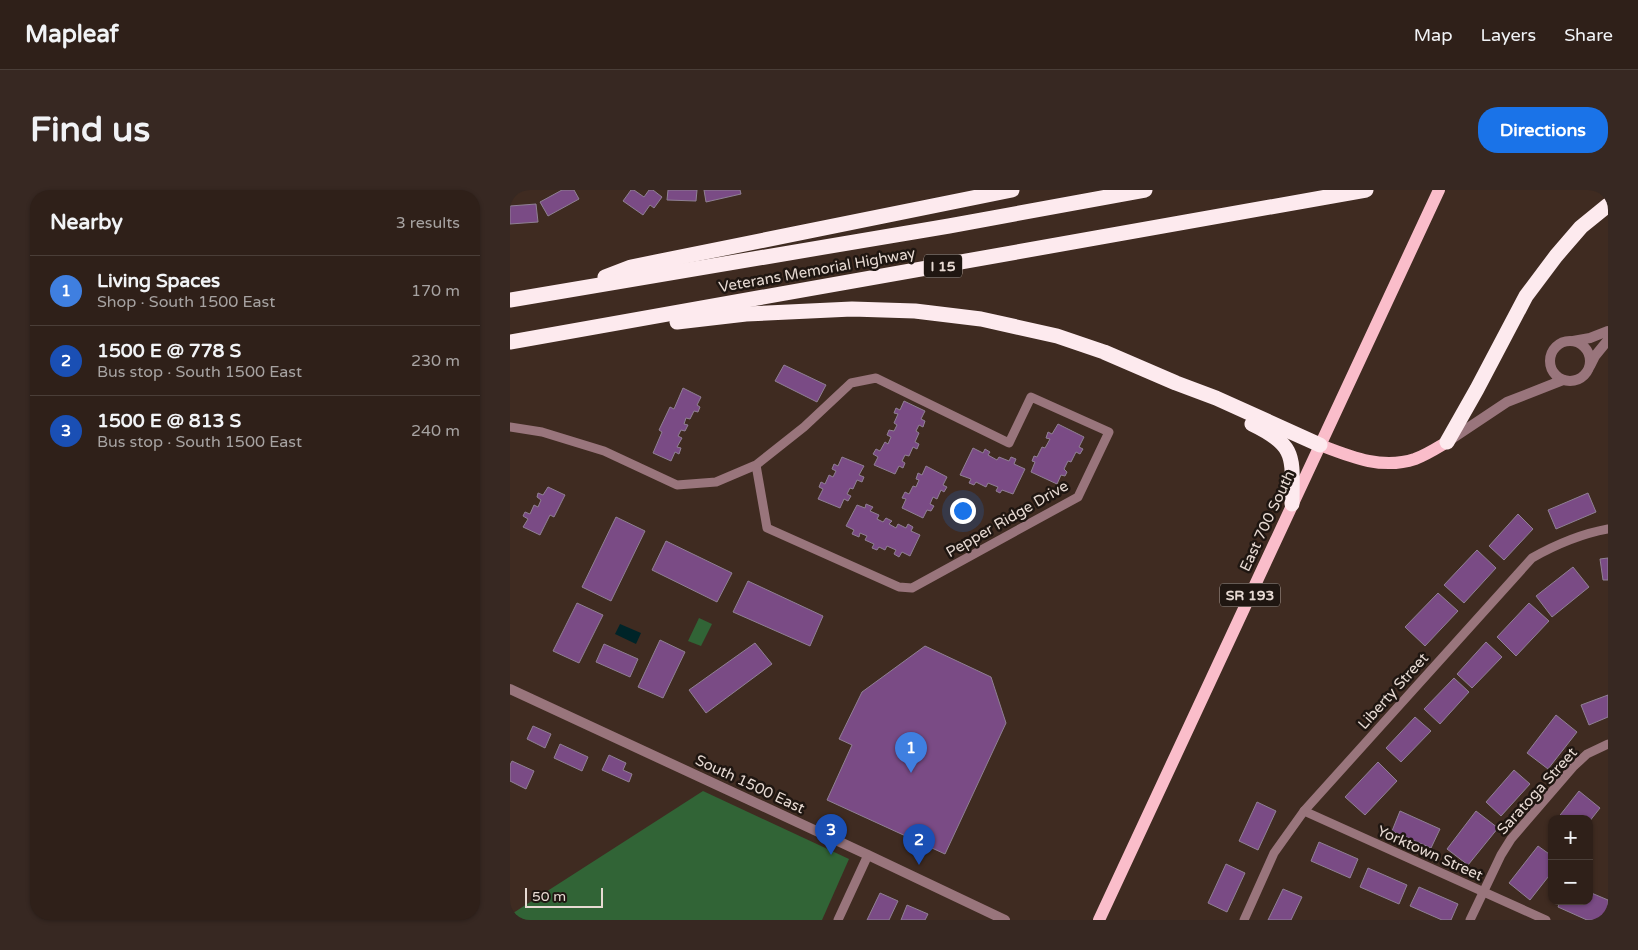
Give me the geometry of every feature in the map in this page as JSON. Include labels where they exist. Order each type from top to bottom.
[{"type":"highway","points":[[572,289],[631,267],[1012,190]]},
{"type":"highway","name":"Veterans Memorial Highway","points":[[510,300],[948,226],[1144,190]]},
{"type":"highway","name":"Veterans Memorial Highway","points":[[516,341],[1366,190]]},
{"type":"highway","points":[[1447,442],[1526,296],[1556,256],[1582,227],[1608,205]]},
{"type":"highway","points":[[516,341],[746,314],[852,309],[916,311],[987,320],[1057,336],[1104,352],[1216,398],[1320,445]]},
{"type":"highway","points":[[1176,383],[1207,404],[1262,430],[1282,443],[1291,458],[1292,504]]},
{"type":"main road","name":"East 700 South","points":[[1099,920],[1439,190]]},
{"type":"main road","points":[[1320,445],[1367,462],[1394,463],[1416,458],[1447,442]]},
{"type":"street","points":[[1563,380],[1553,371],[1551,364],[1551,358],[1557,346],[1569,341],[1590,338],[1608,331]]},
{"type":"street","points":[[1447,442],[1507,402],[1563,380],[1576,380],[1582,377],[1608,340]]},
{"type":"street","points":[[1569,341],[1586,348],[1589,354],[1590,367]]},
{"type":"street","name":"Pepper Ridge Drive","points":[[510,427],[542,432],[604,451],[677,485],[716,482],[756,464],[804,427],[851,383],[876,378],[1009,443],[1031,397],[1109,432],[1078,497],[912,588],[899,587],[767,528],[756,464]]},
{"type":"street","name":"Liberty Street","points":[[1244,920],[1274,852],[1304,811],[1532,558],[1562,541],[1589,532],[1608,529]]},
{"type":"street","name":"South 1500 East","points":[[510,689],[868,854],[1005,920]]},
{"type":"street","name":"Saratoga Street","points":[[1470,920],[1501,854],[1511,839],[1572,767],[1587,754],[1608,744]]},
{"type":"street","name":"Yorktown Street","points":[[1304,811],[1546,920]]},
{"type":"street","points":[[838,920],[868,854]]},
{"type":"green space","points":[[699,618],[712,624],[701,646],[688,641]]},
{"type":"green space","points":[[703,791],[849,859],[822,920],[510,920],[510,915]]},
{"type":"water","points":[[620,624],[641,633],[636,644],[615,634]]},
{"type":"building","points":[[562,190],[574,190],[579,199],[548,216],[540,202]]},
{"type":"building","points":[[631,190],[644,197],[649,190],[653,190],[662,197],[654,208],[650,205],[643,215],[623,201]]},
{"type":"building","points":[[668,190],[697,190],[696,201],[667,200]]},
{"type":"building","points":[[704,190],[740,190],[741,194],[706,202]]},
{"type":"building","points":[[536,204],[538,222],[510,224],[510,206]]},
{"type":"building","points":[[784,365],[826,385],[817,402],[775,381]]},
{"type":"building","points":[[683,388],[701,397],[697,405],[700,407],[698,412],[694,411],[690,419],[686,418],[684,424],[688,425],[685,431],[681,430],[678,436],[682,438],[677,447],[681,448],[679,454],[675,452],[671,461],[653,453],[662,432],[659,430],[670,407],[674,409]]},
{"type":"building","points":[[904,401],[925,411],[921,419],[925,421],[923,427],[919,425],[916,431],[919,433],[915,442],[919,444],[917,449],[913,447],[909,456],[905,455],[902,461],[905,463],[903,468],[899,466],[895,474],[874,465],[878,457],[873,454],[876,449],[880,451],[885,442],[888,444],[891,437],[887,435],[889,430],[894,431],[897,425],[894,423],[898,414],[894,413],[896,408],[900,410]]},
{"type":"building","points":[[1058,424],[1084,437],[1079,447],[1083,449],[1080,454],[1076,452],[1071,462],[1068,461],[1064,469],[1067,472],[1065,476],[1061,475],[1057,484],[1031,472],[1035,462],[1032,461],[1034,456],[1037,457],[1042,447],[1045,448],[1050,439],[1046,438],[1048,432],[1052,434]]},
{"type":"building","points":[[973,448],[983,453],[985,449],[990,452],[988,455],[997,460],[999,457],[1009,461],[1011,457],[1016,459],[1014,464],[1025,469],[1013,494],[1002,490],[1000,493],[996,491],[998,487],[988,483],[986,487],[976,482],[974,485],[969,483],[971,479],[960,475]]},
{"type":"building","points":[[842,457],[864,466],[859,475],[864,477],[862,482],[857,480],[853,489],[850,488],[847,494],[851,496],[848,501],[844,499],[840,508],[818,499],[823,489],[819,487],[821,482],[825,484],[829,475],[833,477],[836,471],[832,469],[834,464],[838,466]]},
{"type":"building","points":[[926,466],[947,477],[943,485],[947,487],[944,492],[941,490],[937,499],[933,497],[930,504],[934,506],[931,511],[927,510],[923,518],[902,508],[906,499],[902,498],[905,492],[909,494],[913,486],[916,487],[919,480],[916,479],[918,473],[922,475]]},
{"type":"building","points":[[548,487],[565,495],[554,517],[550,515],[540,535],[523,527],[528,519],[523,516],[525,512],[530,514],[534,505],[538,507],[541,500],[537,497],[538,493],[543,495]]},
{"type":"building","points":[[1588,493],[1596,512],[1556,529],[1548,510]]},
{"type":"building","points":[[866,504],[873,507],[870,511],[879,515],[877,519],[883,522],[886,518],[892,521],[889,524],[896,528],[898,524],[906,528],[908,524],[913,527],[911,531],[920,535],[910,556],[902,552],[899,557],[894,554],[896,550],[887,546],[885,550],[879,547],[877,550],[872,548],[874,544],[865,540],[867,536],[860,533],[859,537],[852,534],[854,530],[846,526],[857,505],[865,508]]},
{"type":"building","points":[[1518,514],[1533,529],[1504,560],[1489,546]]},
{"type":"building","points":[[616,517],[645,531],[611,601],[582,587]]},
{"type":"building","points":[[666,541],[732,573],[717,602],[652,570]]},
{"type":"building","points":[[1477,550],[1496,568],[1464,603],[1444,585]]},
{"type":"building","points":[[1608,558],[1608,580],[1603,580],[1600,559]]},
{"type":"building","points":[[1573,567],[1589,587],[1552,617],[1536,596]]},
{"type":"building","points":[[748,581],[823,616],[810,646],[733,612]]},
{"type":"building","points":[[1438,593],[1458,611],[1425,646],[1405,627]]},
{"type":"building","points":[[577,603],[603,615],[579,663],[553,651]]},
{"type":"building","points":[[1529,603],[1549,621],[1516,656],[1497,637]]},
{"type":"building","points":[[660,640],[685,652],[663,698],[638,687]]},
{"type":"building","points":[[1486,642],[1502,657],[1472,688],[1457,674]]},
{"type":"building","points":[[755,643],[772,664],[706,713],[689,690]]},
{"type":"building","points":[[604,644],[638,659],[630,677],[596,662]]},
{"type":"building","points":[[925,646],[991,677],[1006,723],[945,854],[827,800],[852,745],[839,739],[862,692]]},
{"type":"building","points":[[1454,678],[1469,692],[1440,724],[1424,709]]},
{"type":"building","points":[[1608,695],[1608,717],[1589,725],[1581,705]]},
{"type":"building","points":[[1556,715],[1577,732],[1548,769],[1527,753]]},
{"type":"building","points":[[1415,717],[1431,731],[1401,762],[1386,748]]},
{"type":"building","points":[[533,726],[551,734],[545,748],[527,739]]},
{"type":"building","points":[[560,744],[588,757],[582,771],[554,758]]},
{"type":"building","points":[[609,755],[626,763],[623,770],[632,774],[629,782],[602,770]]},
{"type":"building","points":[[512,761],[534,771],[526,789],[510,781],[510,765]]},
{"type":"building","points":[[1378,762],[1397,781],[1365,815],[1345,797]]},
{"type":"building","points":[[1514,770],[1530,784],[1501,816],[1486,802]]},
{"type":"building","points":[[1579,791],[1600,808],[1593,817],[1593,815],[1560,815]]},
{"type":"building","points":[[1257,802],[1276,811],[1258,850],[1239,841]]},
{"type":"building","points":[[1400,811],[1440,829],[1431,848],[1392,831]]},
{"type":"building","points":[[1476,811],[1498,828],[1468,865],[1447,849]]},
{"type":"building","points":[[1319,842],[1358,859],[1350,878],[1311,861]]},
{"type":"building","points":[[1538,846],[1548,853],[1548,877],[1530,900],[1509,883]]},
{"type":"building","points":[[1226,864],[1245,873],[1227,912],[1208,903]]},
{"type":"building","points":[[1368,868],[1407,885],[1399,904],[1360,887]]},
{"type":"building","points":[[1419,887],[1458,904],[1451,920],[1442,920],[1410,906]]},
{"type":"building","points":[[1283,889],[1302,897],[1291,920],[1268,920]]},
{"type":"building","points":[[880,893],[898,901],[889,920],[867,920]]},
{"type":"building","points":[[1593,894],[1608,900],[1608,911],[1604,920],[1587,920],[1558,907],[1559,905],[1593,905]]},
{"type":"building","points":[[907,905],[928,914],[925,920],[901,920]]},
{"type":"place","name":"Living Spaces","points":[[911,773]]},
{"type":"place","name":"1500 E @ 813 S","points":[[831,855]]},
{"type":"place","name":"1500 E @ 778 S","points":[[919,865]]}]
